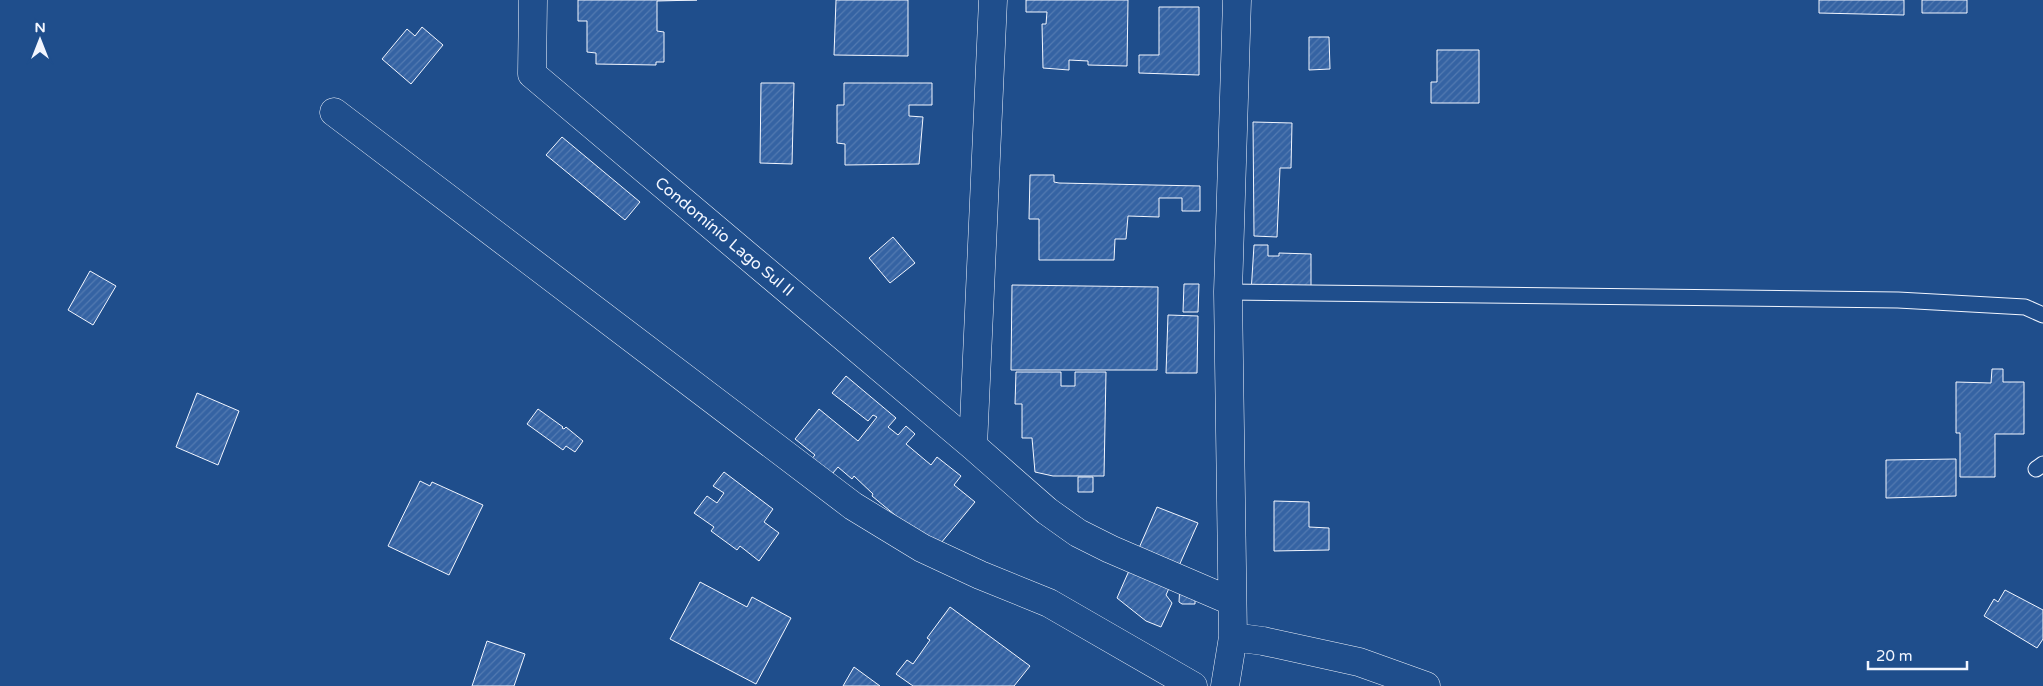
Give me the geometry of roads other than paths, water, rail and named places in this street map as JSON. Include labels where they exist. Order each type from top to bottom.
[{"type":"street","name":"Condomínio Lago Sul II","points":[[533,0],[532,74],[974,446],[1046,511],[1078,533],[1110,549],[1231,601]]},
{"type":"street","points":[[974,446],[993,0]]},
{"type":"street","points":[[1225,686],[1234,637],[1231,601],[1228,292],[1237,0]]},
{"type":"street","points":[[334,112],[853,506],[922,548],[980,575],[1049,603],[1193,686]]},
{"type":"street","points":[[1234,637],[1263,641],[1359,662],[1426,686]]},
{"type":"lane","points":[[1228,292],[1898,300],[2024,307],[2043,315]]}]
